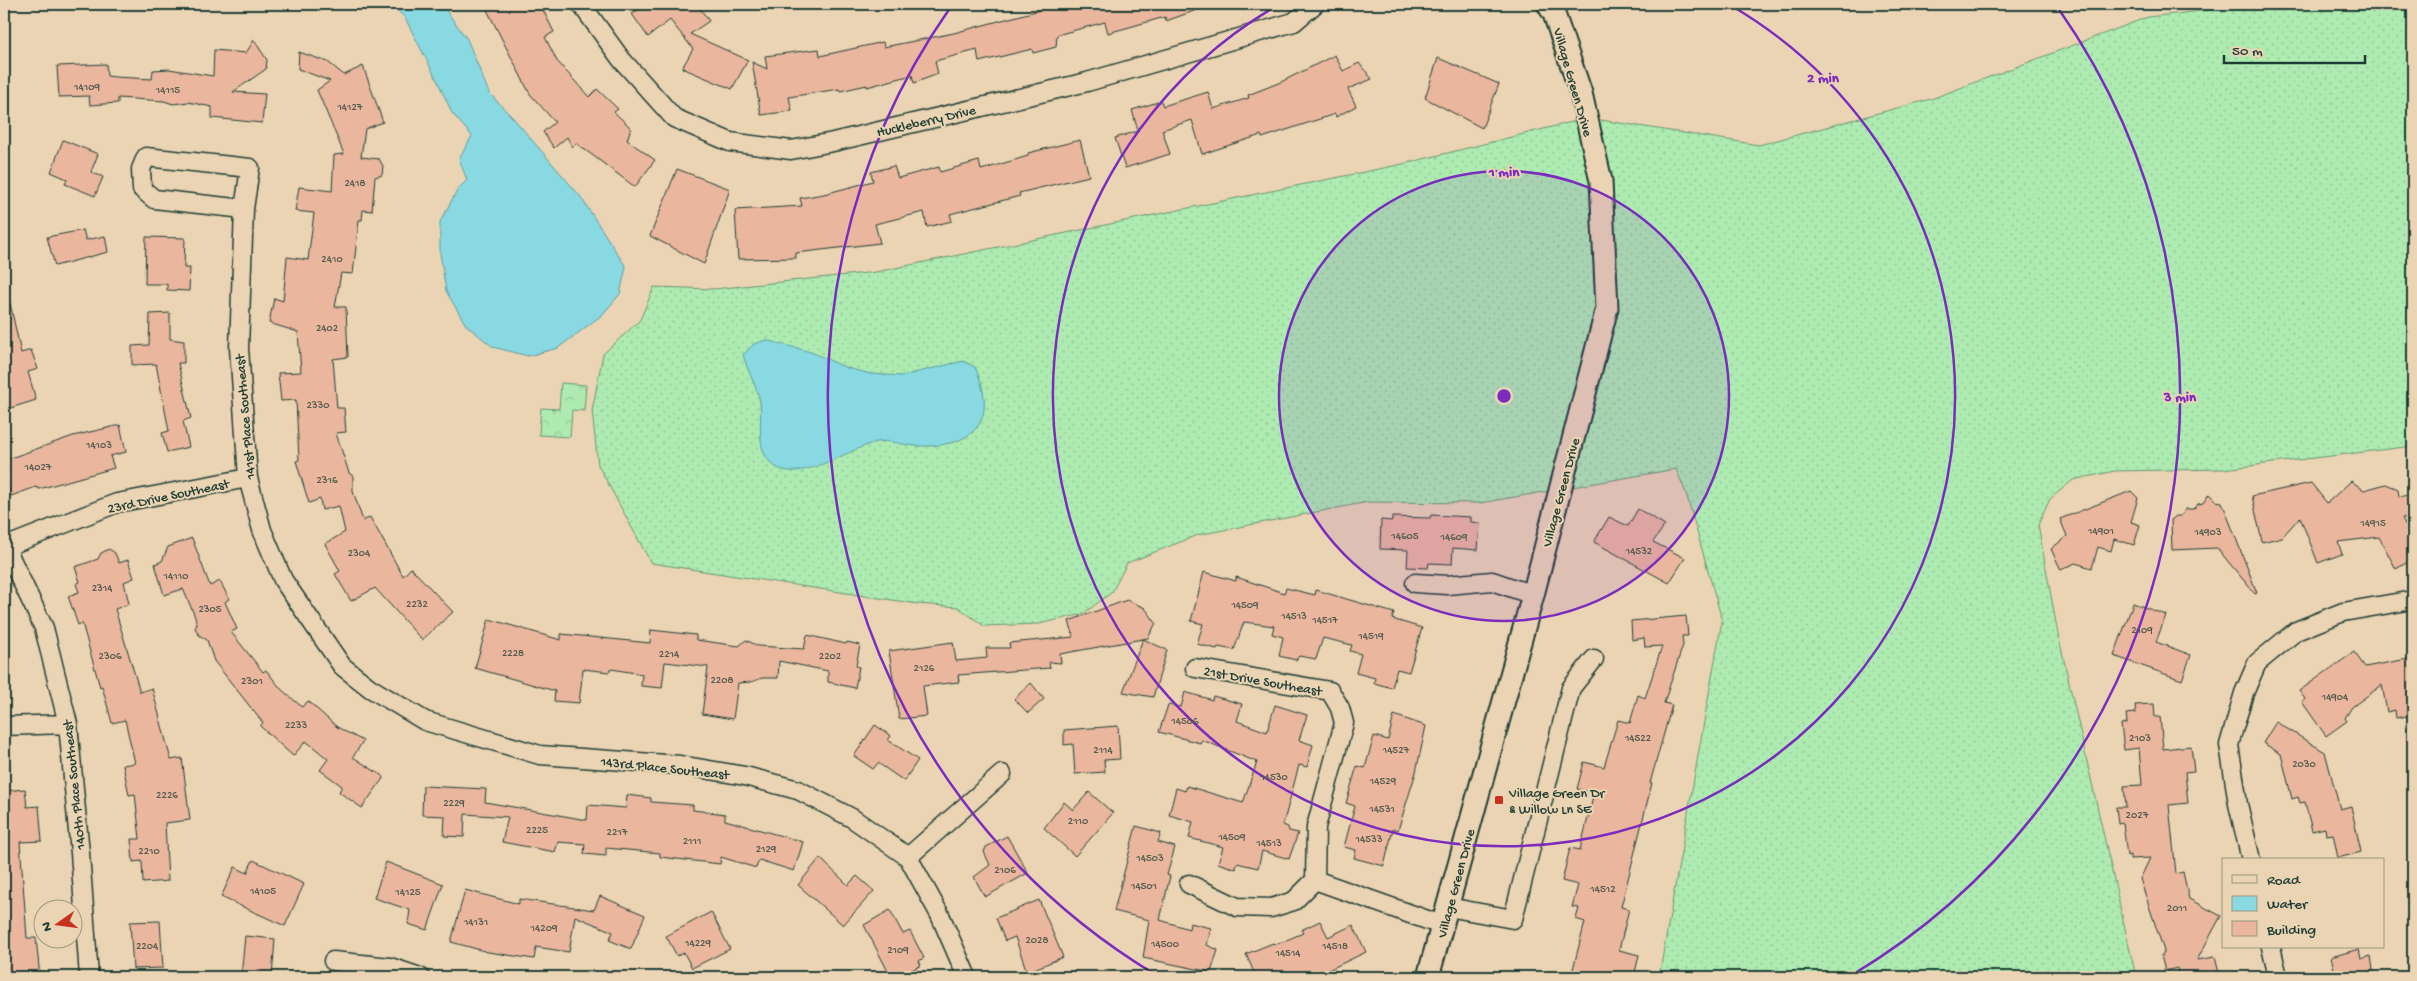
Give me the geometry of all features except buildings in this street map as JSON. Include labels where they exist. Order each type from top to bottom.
[{"type":"street","name":"Huckleberry Drive","points":[[581,4],[621,59],[674,118],[730,142],[790,150],[833,142],[1088,82],[1294,22],[1315,4]]},
{"type":"street","name":"Village Green Drive","points":[[1428,977],[1533,595],[1607,308],[1601,181],[1581,93],[1554,14],[1548,4]]},
{"type":"street","name":"141st Place Southeast","points":[[244,210],[154,199],[142,189],[141,169],[146,157],[250,168],[244,210],[238,348],[248,478],[262,530],[283,580],[342,666],[370,688]]},
{"type":"street","name":"23rd Drive Southeast","points":[[4,546],[117,503],[248,478]]},
{"type":"street","name":"140th Place Southeast","points":[[4,546],[44,628],[68,724],[80,853],[88,977]]},
{"type":"street","points":[[1415,583],[1447,585],[1492,581],[1533,595]]},
{"type":"street","points":[[2251,858],[2238,804],[2229,745],[2244,694],[2257,663],[2296,631],[2344,612],[2413,600]]},
{"type":"street","points":[[1189,884],[1237,907],[1271,908],[1294,902],[1315,880],[1446,916],[1513,919],[1570,688],[1594,659]]},
{"type":"street","name":"21st Drive Southeast","points":[[1195,668],[1330,692],[1340,708],[1344,723],[1316,826],[1315,880]]},
{"type":"street","name":"143rd Place Southeast","points":[[370,688],[426,721],[540,755],[680,765],[745,776],[798,790],[852,818],[908,857],[940,915],[967,977]]},
{"type":"street","points":[[4,726],[68,724]]},
{"type":"street","points":[[908,857],[1002,774]]},
{"type":"street","points":[[2271,948],[2278,977]]},
{"type":"street","points":[[333,961],[390,967],[420,977]]},
{"type":"green space","points":[[2263,4],[2413,4],[2413,446],[2224,469],[2115,471],[2073,480],[2050,499],[2038,525],[2058,634],[2136,977],[1659,977],[1722,620],[1686,493],[1676,469],[1480,503],[1368,502],[1198,535],[1127,563],[1112,592],[1083,614],[1039,624],[984,626],[958,607],[918,604],[651,563],[598,465],[592,411],[603,354],[640,320],[654,287],[714,289],[876,272],[1403,164],[1588,118],[1759,145],[1931,99],[2148,17]]},
{"type":"green space","points":[[561,383],[586,385],[584,411],[572,410],[570,437],[539,435],[541,408],[559,409]]},
{"type":"water","points":[[391,4],[442,5],[467,39],[489,93],[514,119],[580,196],[626,267],[620,294],[602,315],[558,348],[528,356],[493,347],[466,325],[446,291],[440,253],[440,222],[458,189],[467,180],[459,159],[472,136],[452,113],[405,18]]},
{"type":"water","points":[[766,340],[811,352],[847,368],[871,374],[902,376],[963,361],[975,367],[982,385],[983,414],[978,426],[957,441],[941,445],[922,446],[883,441],[865,446],[808,469],[781,470],[771,463],[763,449],[759,397],[743,355],[754,344]]},
{"type":"place","name":"Village Green Dr & Willow Ln SE","points":[[1499,800]]}]
